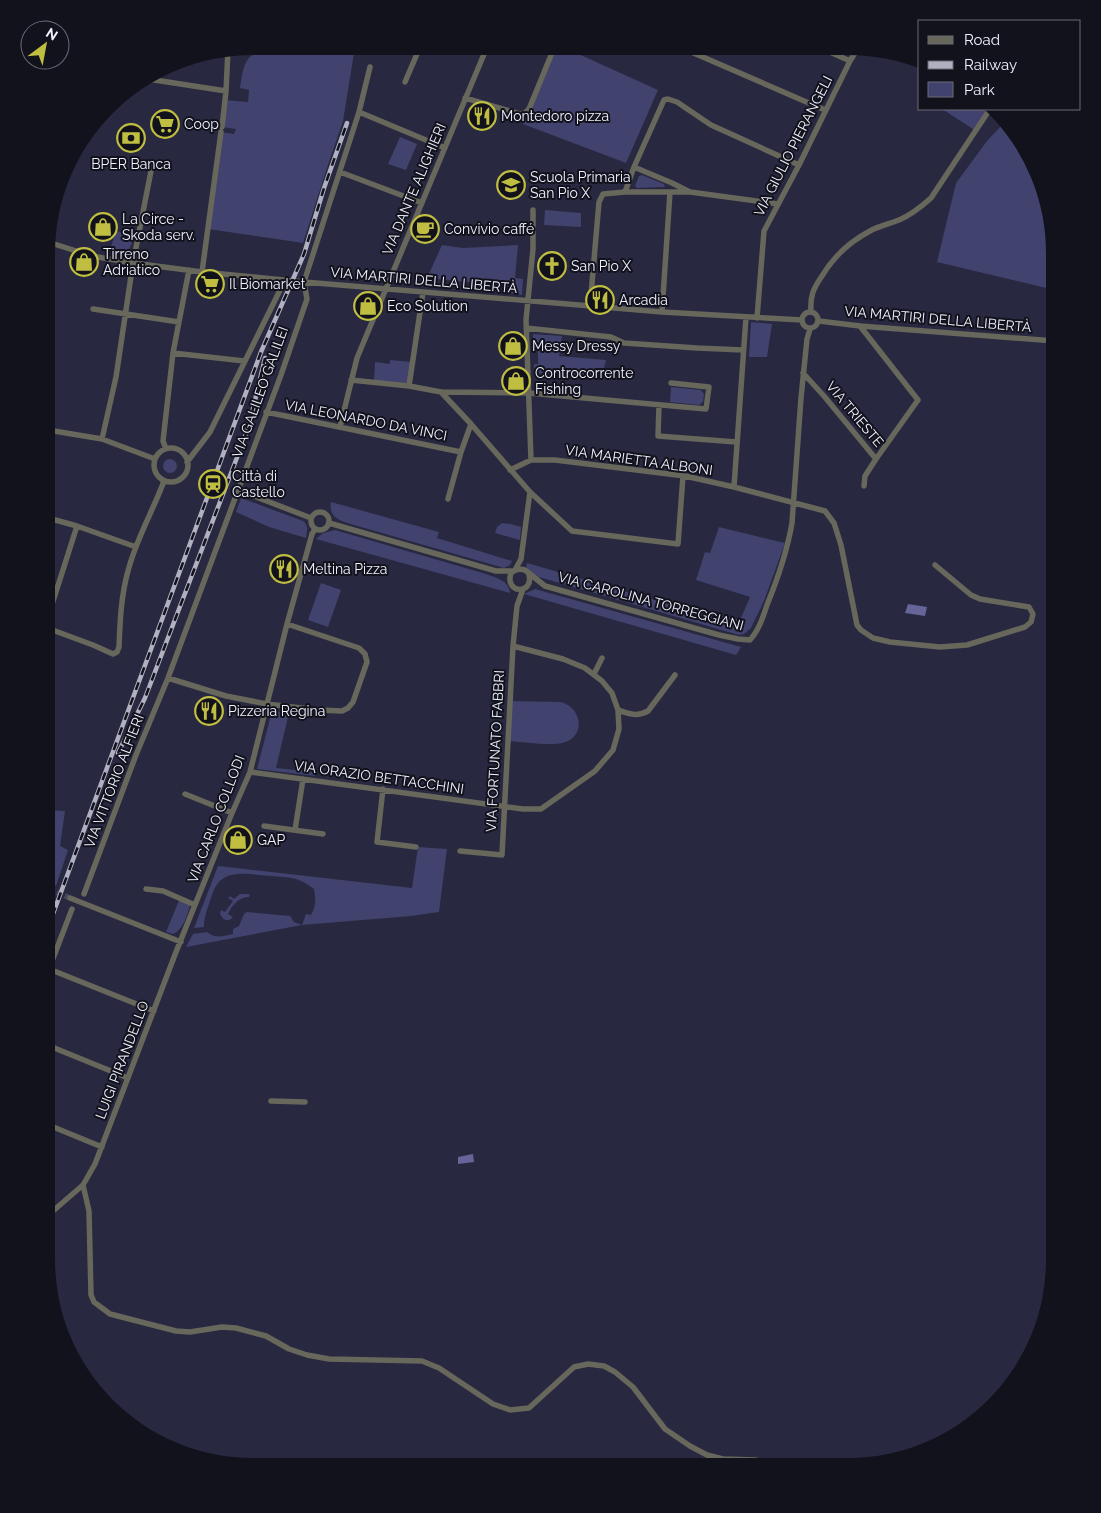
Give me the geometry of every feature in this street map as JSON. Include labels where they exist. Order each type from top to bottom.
[{"type":"street","points":[[405,82],[417,55]]},
{"type":"street","name":"VIA DANTE ALIGHIERI","points":[[340,427],[356,358],[484,55]]},
{"type":"street","points":[[465,98],[520,114],[525,113],[529,109],[551,55]]},
{"type":"street","points":[[698,55],[825,110]]},
{"type":"street","points":[[837,55],[850,61]]},
{"type":"street","name":"VIA GIULIO PIERANGELI","points":[[757,318],[764,230],[799,165],[854,55]]},
{"type":"street","points":[[202,272],[226,91],[228,57]]},
{"type":"street","name":"VIA GALILEO GALILEI","points":[[168,678],[307,299],[304,282],[359,112],[370,67]]},
{"type":"street","points":[[157,80],[226,91]]},
{"type":"street","points":[[625,192],[664,100],[668,99],[677,102],[712,125],[799,165]]},
{"type":"street","points":[[359,112],[444,148]]},
{"type":"street","points":[[811,312],[810,299],[817,283],[834,258],[848,244],[871,230],[900,220],[920,209],[931,198],[988,113]]},
{"type":"street","points":[[102,439],[116,377],[133,263],[152,166]]},
{"type":"street","points":[[634,167],[672,182],[690,192]]},
{"type":"street","points":[[340,172],[422,204]]},
{"type":"street","points":[[662,312],[670,192]]},
{"type":"street","points":[[590,306],[599,202],[603,194],[690,192],[778,204]]},
{"type":"street","points":[[531,460],[526,328],[533,249],[533,210]]},
{"type":"street","name":"VIA MARTIRI DELLA LIBERTÀ","points":[[55,244],[92,256],[202,272],[528,302],[802,320]]},
{"type":"street","points":[[166,449],[163,441],[173,353],[189,270]]},
{"type":"street","points":[[188,462],[210,432],[285,280]]},
{"type":"street","points":[[409,386],[423,292]]},
{"type":"street","points":[[93,308],[179,322]]},
{"type":"street","points":[[811,312],[818,316],[819,321],[817,326],[810,329],[805,327],[802,320],[806,313],[811,312]]},
{"type":"street","points":[[734,487],[746,317]]},
{"type":"street","name":"VIA MARTIRI DELLA LIBERTÀ","points":[[819,321],[860,326],[1046,340]]},
{"type":"street","name":"VIA TRIESTE","points":[[803,373],[876,459],[918,400],[860,326]]},
{"type":"street","points":[[526,328],[611,337],[624,343],[743,350]]},
{"type":"street","points":[[793,503],[803,373],[810,329]]},
{"type":"street","points":[[173,353],[244,361]]},
{"type":"street","points":[[351,380],[409,386],[441,392],[529,393],[706,409],[708,387],[671,383]]},
{"type":"street","points":[[441,392],[530,492],[572,531],[678,544],[683,476]]},
{"type":"street","points":[[660,404],[658,436],[736,442]]},
{"type":"street","name":"VIA LEONARDO DA VINCI","points":[[266,412],[461,452],[471,424]]},
{"type":"street","points":[[55,431],[102,439],[155,458]]},
{"type":"street","points":[[166,449],[180,451],[188,462],[188,468],[183,478],[173,482],[164,481],[156,474],[154,469],[155,458],[166,449]]},
{"type":"street","points":[[448,499],[461,452]]},
{"type":"street","points":[[864,486],[865,476],[876,459]]},
{"type":"street","name":"VIA MARIETTA ALBONI","points":[[510,470],[531,460],[563,461],[683,476],[734,487],[825,511],[834,523],[842,545],[857,625],[873,638],[890,642],[940,647],[967,645],[1025,627],[1031,622],[1033,614],[1029,607],[980,599],[971,595],[935,565]]},
{"type":"street","points":[[55,631],[113,654],[117,652],[119,647],[121,605],[128,570],[164,481]]},
{"type":"street","points":[[238,490],[311,518]]},
{"type":"street","points":[[511,584],[510,576],[521,559],[530,492]]},
{"type":"street","name":"VIA CAROLINA TORREGGIANI","points":[[525,588],[545,586],[723,636],[750,640],[757,630],[779,575],[791,533],[793,503]]},
{"type":"street","points":[[320,512],[326,515],[329,523],[323,530],[315,529],[311,524],[311,518],[320,512]]},
{"type":"street","points":[[55,520],[136,547]]},
{"type":"street","points":[[329,523],[496,571],[514,570],[527,572]]},
{"type":"street","points":[[55,595],[77,526]]},
{"type":"street","name":"VIA CARLO COLLODI","points":[[181,942],[250,772],[287,624],[315,529]]},
{"type":"street","points":[[496,571],[517,589],[525,588],[530,582],[521,559]]},
{"type":"street","name":"VIA CAROLINA TORREGGIANI","points":[[527,572],[545,586]]},
{"type":"street","name":"VIA FORTUNATO FABBRI","points":[[460,851],[502,854],[517,606],[511,584]]},
{"type":"street","name":"VIA FORTUNATO FABBRI","points":[[517,606],[525,588]]},
{"type":"street","points":[[168,678],[226,696],[267,704],[342,711],[348,708],[356,695],[368,662],[365,654],[359,648],[287,624]]},
{"type":"street","points":[[514,646],[562,659],[585,668],[602,681],[612,693],[618,710],[631,714],[641,715],[648,711],[675,675]]},
{"type":"street","points":[[594,674],[602,658]]},
{"type":"street","name":"VIA VITTORIO ALFIERI","points":[[84,894],[136,755],[168,678]]},
{"type":"street","name":"VIA ORAZIO BETTACCHINI","points":[[250,772],[504,806],[541,808],[595,771],[613,750],[619,729],[618,710]]},
{"type":"street","points":[[295,830],[303,779]]},
{"type":"street","points":[[383,789],[377,842],[416,847]]},
{"type":"street","points":[[185,794],[232,813]]},
{"type":"street","points":[[264,826],[323,834]]},
{"type":"street","points":[[146,889],[163,891],[195,905]]},
{"type":"street","points":[[70,898],[181,942]]},
{"type":"street","points":[[55,954],[72,909]]},
{"type":"street","name":"LUIGI PIRANDELLO","points":[[55,1209],[82,1185],[95,1164],[181,942]]},
{"type":"street","points":[[55,975],[154,1011]]},
{"type":"street","points":[[55,1048],[128,1078]]},
{"type":"street","points":[[271,1101],[305,1102]]},
{"type":"street","points":[[55,1128],[102,1148]]},
{"type":"street","points":[[82,1185],[89,1212],[91,1296],[94,1302],[110,1314],[176,1331],[190,1332],[222,1327],[236,1328],[266,1336],[289,1349],[329,1360],[422,1361],[439,1368],[493,1404],[510,1410],[529,1408],[574,1367],[588,1364],[604,1366],[615,1372],[633,1388],[665,1428],[707,1456],[717,1458]]},
{"type":"green space","points":[[253,55],[354,55],[343,121],[303,243],[208,229],[221,132],[234,134],[236,129],[222,127],[225,100],[248,102],[249,90],[240,88],[246,62]]},
{"type":"green space","points":[[551,55],[581,55],[658,90],[626,163],[523,124]]},
{"type":"green space","points":[[944,110],[985,110],[988,113],[976,131]]},
{"type":"green space","points":[[1000,127],[1013,143],[1031,177],[1039,202],[1046,240],[1046,288],[937,262],[956,183],[987,141]]},
{"type":"green space","points":[[400,137],[417,144],[406,170],[388,164]]},
{"type":"green space","points":[[642,175],[664,184],[665,187],[637,188],[635,186],[639,176]]},
{"type":"green space","points":[[545,210],[581,213],[581,227],[544,225]]},
{"type":"green space","points":[[116,231],[135,236],[128,252],[110,250]]},
{"type":"green space","points":[[442,245],[463,248],[518,245],[515,278],[523,279],[522,295],[511,293],[511,286],[427,278]]},
{"type":"green space","points":[[751,322],[772,324],[767,357],[749,357]]},
{"type":"green space","points":[[533,334],[562,336],[559,356],[606,360],[602,377],[534,373],[534,364],[538,364],[538,347],[533,346]]},
{"type":"green space","points":[[390,360],[412,362],[409,386],[374,382],[375,362],[390,364]]},
{"type":"green space","points":[[671,387],[701,390],[704,394],[703,402],[699,405],[670,402]]},
{"type":"green space","points":[[170,459],[175,461],[177,466],[175,471],[170,473],[165,471],[163,466],[165,461]]},
{"type":"green space","points":[[241,498],[303,521],[307,527],[306,538],[269,527],[236,512]]},
{"type":"green space","points":[[331,502],[439,532],[437,538],[512,561],[510,565],[504,568],[349,524],[334,515]]},
{"type":"green space","points":[[502,523],[521,527],[520,540],[495,533],[497,527]]},
{"type":"green space","points":[[719,527],[785,543],[764,601],[751,628],[744,634],[739,635],[532,575],[526,567],[527,563],[683,608],[697,609],[740,620],[750,597],[696,580],[705,552],[710,553]]},
{"type":"green space","points":[[335,530],[498,578],[505,582],[510,593],[316,539],[323,533]]},
{"type":"green space","points":[[321,583],[341,590],[328,627],[308,620]]},
{"type":"green space","points":[[535,589],[741,647],[736,655],[524,594]]},
{"type":"green space","points":[[510,701],[561,702],[574,710],[579,723],[578,729],[570,740],[557,744],[508,741]]},
{"type":"green space","points":[[272,711],[297,713],[296,717],[288,717],[276,768],[315,772],[315,776],[257,769]]},
{"type":"green space","points":[[55,810],[65,811],[60,846],[68,850],[56,886]]},
{"type":"green space","points":[[418,847],[447,849],[439,912],[302,925],[306,914],[311,915],[314,909],[314,889],[294,878],[236,874],[218,883],[213,892],[204,927],[194,928],[218,866],[412,888]]},
{"type":"green space","points":[[240,894],[250,894],[249,897],[236,902],[228,914],[233,917],[231,919],[224,919],[220,914],[221,910],[225,912],[233,901],[228,898],[230,896],[234,899]]},
{"type":"green space","points":[[180,898],[191,903],[186,917],[177,932],[173,934],[166,932]]},
{"type":"green space","points":[[247,912],[290,916],[294,922],[302,925],[186,947],[193,934],[207,932],[213,936],[220,936],[233,934],[233,929],[239,926],[244,914]]},
{"type":"shaded area","points":[[908,604],[927,607],[925,616],[905,613]]},
{"type":"shaded area","points":[[473,1154],[474,1162],[458,1164],[458,1157]]},
{"type":"tunnel","points":[[55,892],[70,898]]},
{"type":"railway","points":[[55,908],[261,352],[304,254],[324,188],[347,123]]},
{"type":"railway","points":[[118,753],[145,698],[246,434],[265,358]]},
{"type":"place","name":"Montedoro pizza","points":[[482,116]]},
{"type":"place","name":"Coop","points":[[165,124]]},
{"type":"place","name":"BPER Banca","points":[[131,138]]},
{"type":"place","name":"Scuola Primaria San Pio X","points":[[511,185]]},
{"type":"place","name":"La Circe - Skoda serv.","points":[[103,227]]},
{"type":"place","name":"Convivio caffé","points":[[425,229]]},
{"type":"place","name":"Tirreno Adriatico","points":[[84,262]]},
{"type":"place","name":"San Pio X","points":[[552,266]]},
{"type":"place","name":"Il Biomarket","points":[[210,284]]},
{"type":"place","name":"Arcadia","points":[[600,300]]},
{"type":"place","name":"Eco Solution","points":[[368,306]]},
{"type":"place","name":"Messy Dressy","points":[[513,346]]},
{"type":"place","name":"Controcorrente Fishing","points":[[516,381]]},
{"type":"place","name":"Città di Castello","points":[[213,484]]},
{"type":"place","name":"Meltina Pizza","points":[[284,569]]},
{"type":"place","name":"Pizzeria Regina","points":[[209,711]]},
{"type":"place","name":"GAP","points":[[238,840]]}]
